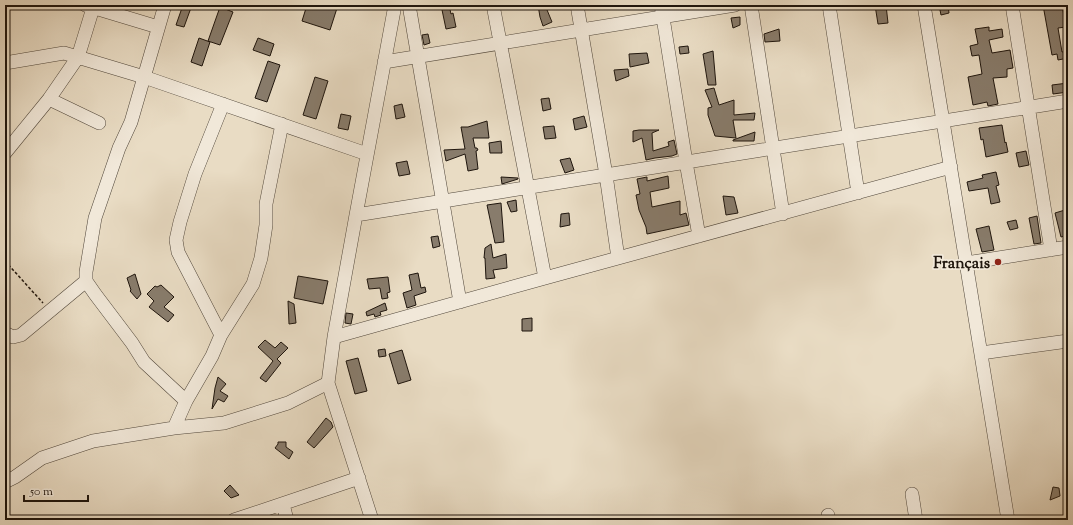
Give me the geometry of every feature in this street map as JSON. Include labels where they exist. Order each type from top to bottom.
[{"type":"street","points":[[165,5],[131,122],[119,148],[95,218],[86,272],[86,281],[94,294],[132,343],[144,362],[186,401]]},
{"type":"street","points":[[372,520],[328,383],[334,338],[395,5]]},
{"type":"street","points":[[409,5],[460,302]]},
{"type":"street","points":[[493,5],[545,278]]},
{"type":"street","points":[[577,5],[606,175],[618,258]]},
{"type":"street","points":[[384,62],[581,30],[662,11],[736,5]]},
{"type":"street","points":[[751,5],[783,214]]},
{"type":"street","points":[[828,5],[858,193]]},
{"type":"street","points":[[924,5],[1008,520]]},
{"type":"street","points":[[1012,5],[1051,250]]},
{"type":"street","points":[[5,153],[49,99],[78,57],[89,6],[158,27]]},
{"type":"street","points":[[662,11],[699,236]]},
{"type":"street","points":[[5,63],[64,53],[144,77],[367,154]]},
{"type":"street","points":[[49,99],[99,123]]},
{"type":"street","points":[[356,214],[1068,101]]},
{"type":"street","points":[[221,335],[178,252],[176,240],[195,174],[223,104]]},
{"type":"street","points":[[174,428],[186,401],[212,356],[221,335],[253,284],[262,251],[266,225],[266,204],[282,124]]},
{"type":"street","points":[[334,338],[545,278],[951,167]]},
{"type":"street","points":[[966,263],[1068,247]]},
{"type":"street","points":[[5,333],[13,337],[21,335],[86,281]]},
{"type":"street","points":[[981,353],[1068,343]]},
{"type":"street","points":[[5,482],[15,477],[42,458],[93,441],[174,428],[224,423],[288,403],[328,383]]},
{"type":"street","points":[[234,520],[359,478]]},
{"type":"street","points":[[912,494],[916,520]]},
{"type":"street","points":[[283,504],[287,520]]},
{"type":"path","points":[[5,261],[50,310]]},
{"type":"building","points":[[183,5],[192,5],[184,27],[176,25]]},
{"type":"building","points":[[307,5],[338,5],[330,30],[302,21]]},
{"type":"building","points":[[441,5],[449,5],[451,14],[453,13],[456,27],[446,29]]},
{"type":"building","points":[[538,5],[545,5],[552,22],[543,26]]},
{"type":"building","points":[[875,5],[886,5],[888,23],[878,24]]},
{"type":"building","points":[[939,5],[948,5],[949,13],[941,15]]},
{"type":"building","points":[[1043,5],[1062,5],[1066,27],[1058,28],[1062,52],[1068,51],[1068,58],[1058,60],[1057,54],[1052,55]]},
{"type":"building","points":[[220,7],[233,12],[220,45],[208,41]]},
{"type":"building","points":[[740,17],[740,25],[733,28],[731,18]]},
{"type":"building","points":[[989,27],[989,31],[1002,29],[1003,37],[989,40],[992,53],[1010,50],[1013,68],[1007,69],[1007,77],[993,78],[998,104],[988,106],[987,102],[973,105],[968,77],[982,74],[979,55],[972,56],[970,46],[978,44],[975,29]]},
{"type":"building","points":[[779,29],[780,41],[765,42],[764,34]]},
{"type":"building","points":[[428,34],[430,43],[424,45],[422,35]]},
{"type":"building","points":[[199,38],[210,42],[202,66],[191,62]]},
{"type":"building","points":[[258,38],[274,44],[270,56],[253,50]]},
{"type":"building","points":[[688,46],[689,53],[680,54],[679,47]]},
{"type":"building","points":[[713,51],[716,85],[708,85],[703,54]]},
{"type":"building","points":[[647,53],[649,63],[630,67],[629,54]]},
{"type":"building","points":[[268,61],[280,65],[267,102],[255,98]]},
{"type":"building","points":[[628,69],[629,76],[616,81],[614,70]]},
{"type":"building","points":[[315,77],[328,81],[316,119],[303,115]]},
{"type":"building","points":[[1068,83],[1068,92],[1053,94],[1052,85]]},
{"type":"building","points":[[714,88],[719,105],[734,100],[734,115],[755,113],[754,120],[733,120],[736,138],[715,136],[708,115],[708,108],[712,107],[705,90]]},
{"type":"building","points":[[549,98],[551,109],[543,111],[541,99]]},
{"type":"building","points":[[402,104],[405,117],[396,119],[394,106]]},
{"type":"building","points":[[341,114],[351,116],[348,130],[338,128]]},
{"type":"building","points":[[584,116],[587,127],[575,130],[573,119]]},
{"type":"building","points":[[487,121],[489,138],[473,138],[475,148],[478,150],[476,151],[478,169],[468,171],[465,154],[446,161],[444,150],[465,149],[461,127],[468,127]]},
{"type":"building","points":[[1002,125],[1008,152],[986,157],[983,139],[981,140],[979,128]]},
{"type":"building","points":[[554,126],[556,138],[545,139],[543,127]]},
{"type":"building","points":[[659,130],[652,133],[653,151],[669,146],[668,142],[674,140],[677,154],[646,160],[642,138],[633,142],[633,131]]},
{"type":"building","points":[[755,132],[754,141],[733,141],[733,140]]},
{"type":"building","points":[[501,141],[502,153],[490,153],[489,143]]},
{"type":"building","points":[[1026,151],[1029,165],[1019,167],[1016,153]]},
{"type":"building","points":[[570,158],[574,170],[565,173],[560,160]]},
{"type":"building","points":[[407,161],[410,174],[399,176],[396,163]]},
{"type":"building","points":[[996,172],[999,185],[996,186],[1000,202],[991,204],[988,188],[969,191],[967,182],[983,178],[982,175]]},
{"type":"building","points":[[668,176],[669,188],[650,192],[652,207],[680,201],[680,215],[686,213],[689,225],[647,234],[636,195],[640,194],[637,179],[647,177],[647,181]]},
{"type":"building","points":[[501,177],[518,178],[518,179],[502,184]]},
{"type":"building","points":[[723,196],[734,197],[738,213],[726,215]]},
{"type":"building","points":[[516,200],[517,211],[511,212],[507,202]]},
{"type":"building","points":[[501,203],[504,242],[495,243],[487,205]]},
{"type":"building","points":[[1065,210],[1068,222],[1068,235],[1061,237],[1055,213]]},
{"type":"building","points":[[569,213],[570,225],[560,227],[561,214]]},
{"type":"building","points":[[1037,216],[1041,243],[1034,244],[1029,218]]},
{"type":"building","points":[[1016,220],[1018,228],[1010,230],[1007,222]]},
{"type":"building","points":[[989,226],[994,250],[982,252],[976,229]]},
{"type":"building","points":[[438,236],[440,246],[433,248],[431,237]]},
{"type":"building","points":[[491,244],[493,258],[506,254],[507,268],[493,270],[495,278],[486,279],[484,258],[485,248]]},
{"type":"building","points":[[418,273],[421,288],[425,287],[426,292],[414,296],[416,305],[407,308],[403,293],[412,290],[409,275]]},
{"type":"building","points":[[135,274],[141,294],[137,299],[130,291],[127,278]]},
{"type":"building","points":[[298,276],[328,281],[323,304],[294,298]]},
{"type":"building","points":[[388,277],[390,292],[387,293],[388,298],[382,299],[380,288],[369,289],[367,279]]},
{"type":"building","points":[[161,285],[174,297],[164,307],[174,315],[168,322],[149,307],[154,301],[147,294],[155,286],[157,287]]},
{"type":"building","points":[[288,301],[294,304],[296,323],[289,324]]},
{"type":"building","points":[[385,303],[387,310],[380,312],[381,315],[375,317],[374,314],[367,316],[366,312]]},
{"type":"building","points":[[346,313],[353,314],[351,324],[345,323]]},
{"type":"building","points":[[532,318],[532,331],[522,331],[522,319]]},
{"type":"building","points":[[265,340],[275,348],[281,342],[288,348],[277,359],[281,363],[266,382],[260,378],[273,361],[258,347]]},
{"type":"building","points":[[385,349],[386,356],[379,357],[378,350]]},
{"type":"building","points":[[402,350],[411,380],[398,384],[389,354]]},
{"type":"building","points":[[358,358],[367,391],[355,394],[346,361]]},
{"type":"building","points":[[218,377],[226,384],[220,391],[228,396],[224,402],[218,399],[212,409],[215,388]]},
{"type":"building","points":[[326,418],[331,422],[333,427],[314,448],[307,442]]},
{"type":"building","points":[[278,442],[286,442],[286,447],[293,452],[289,459],[275,448]]},
{"type":"building","points":[[230,485],[239,495],[231,498],[224,491]]},
{"type":"building","points":[[1053,487],[1059,488],[1060,496],[1050,500]]},
{"type":"place","name":"Français","points":[[998,262]]}]
